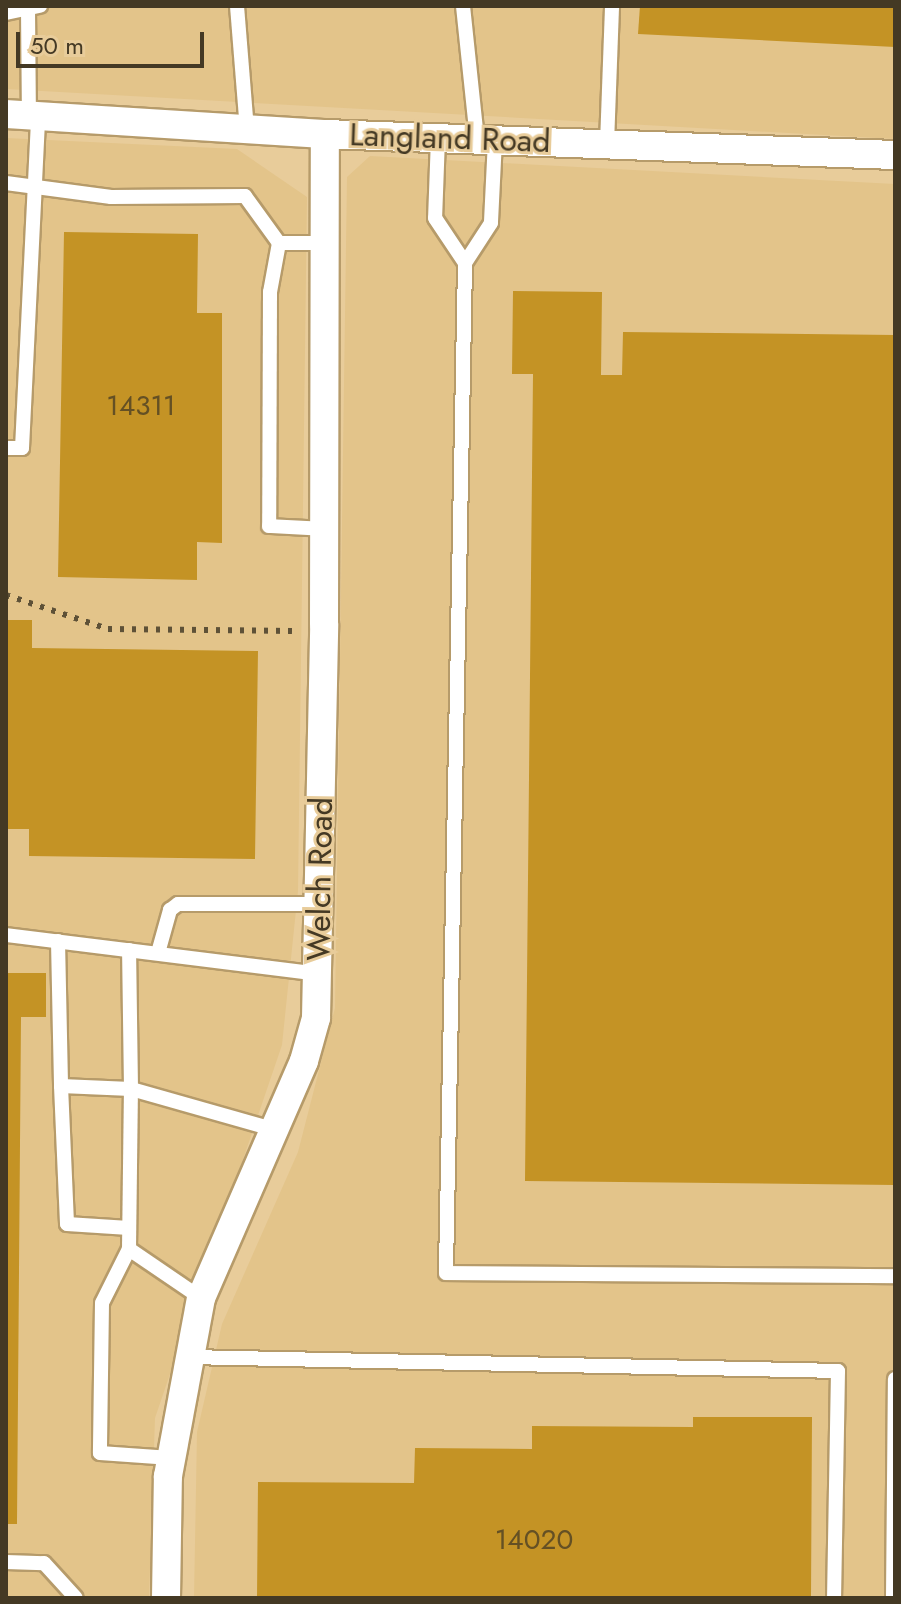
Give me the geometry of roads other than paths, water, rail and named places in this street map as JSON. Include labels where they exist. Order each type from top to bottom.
[{"type":"street","name":"Langland Road","points":[[24,115],[325,134],[895,155]]},
{"type":"street","name":"Welch Road","points":[[166,1598],[171,1458],[201,1298],[304,1061],[320,974],[325,134]]},
{"type":"lane","points":[[237,6],[247,129]]},
{"type":"lane","points":[[463,6],[486,140],[491,223],[465,263],[446,1273],[895,1276]]},
{"type":"lane","points":[[607,144],[612,6]]},
{"type":"lane","points":[[6,13],[34,7],[24,115],[31,185],[22,448],[6,448]]},
{"type":"lane","points":[[438,138],[435,218],[465,263]]},
{"type":"lane","points":[[6,183],[111,197],[245,196],[279,243],[270,292],[269,526],[324,529]]},
{"type":"lane","points":[[279,243],[325,243]]},
{"type":"lane","points":[[158,953],[170,910],[178,904],[320,904]]},
{"type":"lane","points":[[6,935],[320,974]]},
{"type":"lane","points":[[58,941],[67,1224],[129,1228]]},
{"type":"lane","points":[[129,950],[129,1249],[102,1303],[100,1453],[171,1458]]},
{"type":"lane","points":[[61,1086],[131,1089],[276,1130]]},
{"type":"lane","points":[[129,1249],[201,1298]]},
{"type":"lane","points":[[188,1357],[838,1371],[834,1598]]},
{"type":"lane","points":[[893,1598],[895,1379]]},
{"type":"lane","points":[[6,1562],[44,1563],[76,1598]]},
{"type":"railway","points":[[6,595],[108,629],[292,631]]}]
